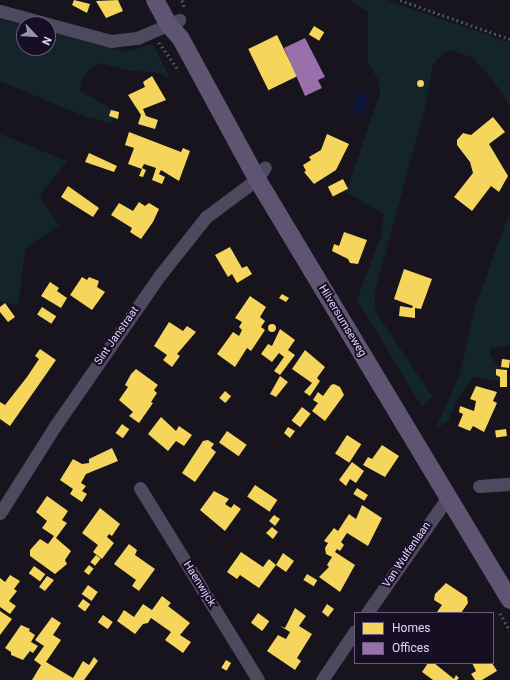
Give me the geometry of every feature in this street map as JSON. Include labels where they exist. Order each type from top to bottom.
[{"type":"main road","name":"Hilversumseweg","points":[[155,0],[174,22]]},
{"type":"main road","name":"Hilversumseweg","points":[[169,0],[174,22],[181,39],[261,173],[448,498],[510,600]]},
{"type":"street","points":[[0,11],[111,41],[126,41],[174,22]]},
{"type":"street","name":"Sint Janstraat","points":[[0,513],[54,426],[160,275],[206,217],[261,173]]},
{"type":"street","points":[[479,486],[510,484]]},
{"type":"street","name":"Haenwijck","points":[[140,488],[258,680]]},
{"type":"street","name":"Van Wulfenlaan","points":[[368,612],[448,498]]},
{"type":"street","points":[[322,680],[354,632]]},
{"type":"path","points":[[400,0],[510,39]]},
{"type":"green space","points":[[349,0],[387,0],[510,43],[510,105],[492,79],[472,57],[453,51],[445,52],[433,64],[424,111],[376,288],[374,306],[376,312],[432,396],[422,407],[357,300],[381,236],[384,214],[346,192],[380,93],[379,81],[368,63],[368,12]]},
{"type":"green space","points":[[0,19],[16,23],[16,56],[56,56],[56,33],[125,52],[153,44],[170,78],[155,72],[132,71],[100,63],[90,68],[81,80],[80,91],[117,112],[111,123],[84,116],[0,81]]},
{"type":"green space","points":[[0,134],[67,161],[39,196],[59,225],[25,249],[18,305],[0,301]]},
{"type":"green space","points":[[510,211],[510,345],[491,348],[490,355],[501,371],[502,382],[473,377],[459,396],[448,421],[435,430],[459,377],[476,304]]},
{"type":"water","points":[[359,92],[369,95],[362,115],[353,112]]},
{"type":"building: Homes","points":[[74,0],[90,4],[87,13],[72,5]]},
{"type":"building: Homes","points":[[118,0],[123,11],[106,18],[96,1]]},
{"type":"building: Homes","points":[[314,26],[324,32],[319,41],[309,35]]},
{"type":"building: Homes","points":[[277,35],[297,76],[268,90],[248,49]]},
{"type":"building: Homes","points":[[152,76],[166,100],[143,109],[146,116],[158,120],[155,129],[138,124],[141,115],[128,95],[145,87],[143,82]]},
{"type":"building: Homes","points":[[420,79],[423,80],[423,86],[420,87],[417,86],[416,83],[417,80]]},
{"type":"building: Homes","points":[[111,110],[119,112],[118,119],[109,116]]},
{"type":"building: Homes","points":[[493,117],[505,132],[489,144],[508,176],[499,192],[491,186],[472,211],[454,197],[473,173],[470,162],[457,145],[457,140],[463,133],[471,135]]},
{"type":"building: Homes","points":[[129,132],[181,152],[183,148],[190,151],[179,181],[161,170],[159,174],[165,177],[162,184],[152,180],[156,168],[144,164],[142,168],[146,170],[143,177],[139,176],[142,169],[128,164],[134,148],[125,145]]},
{"type":"building: Homes","points":[[327,134],[349,144],[336,170],[314,184],[304,172],[306,171],[303,165],[311,160],[309,157],[321,150]]},
{"type":"building: Homes","points":[[89,153],[117,166],[114,172],[85,162]]},
{"type":"building: Homes","points":[[343,179],[348,189],[333,197],[328,187]]},
{"type":"building: Homes","points":[[68,186],[99,208],[93,217],[61,197]]},
{"type":"building: Homes","points":[[139,202],[145,206],[149,203],[159,209],[153,222],[141,239],[130,232],[132,228],[111,215],[119,203],[133,211]]},
{"type":"building: Homes","points":[[344,232],[367,240],[358,264],[350,263],[348,259],[332,251],[334,244],[339,246]]},
{"type":"building: Homes","points":[[230,247],[242,268],[247,266],[252,274],[237,283],[232,274],[228,277],[215,255]]},
{"type":"building: Homes","points":[[404,269],[432,279],[421,309],[415,308],[415,318],[399,316],[400,306],[412,308],[413,306],[394,299]]},
{"type":"building: Homes","points":[[82,277],[87,280],[89,277],[99,281],[97,287],[105,292],[92,310],[70,295]]},
{"type":"building: Homes","points":[[50,282],[59,288],[57,291],[67,298],[61,308],[41,296]]},
{"type":"building: Homes","points":[[282,294],[289,298],[286,302],[279,298]]},
{"type":"building: Homes","points":[[250,296],[266,307],[260,317],[265,321],[261,327],[265,330],[251,351],[247,348],[235,367],[217,354],[233,332],[239,336],[242,330],[239,327],[242,322],[235,318]]},
{"type":"building: Homes","points":[[5,303],[15,317],[8,322],[0,312],[0,307]]},
{"type":"building: Homes","points":[[42,307],[56,316],[51,324],[37,315]]},
{"type":"building: Homes","points":[[169,322],[183,331],[187,326],[196,332],[177,354],[180,356],[172,367],[163,360],[167,355],[154,346]]},
{"type":"building: Homes","points":[[272,324],[275,325],[275,331],[272,332],[269,331],[268,328],[269,325]]},
{"type":"building: Homes","points":[[280,329],[295,340],[288,350],[295,355],[280,375],[274,371],[284,357],[279,353],[272,362],[261,354],[268,344],[272,346]]},
{"type":"building: Homes","points":[[40,349],[56,360],[10,426],[0,419],[0,402],[5,405],[27,377],[39,359],[35,356]]},
{"type":"building: Homes","points":[[305,350],[325,367],[317,378],[320,381],[310,396],[304,392],[312,383],[292,369]]},
{"type":"building: Homes","points":[[502,359],[510,360],[509,368],[501,367]]},
{"type":"building: Homes","points":[[136,369],[158,385],[154,390],[157,393],[151,402],[153,403],[139,423],[129,416],[133,412],[119,400],[128,387],[125,385],[131,374]]},
{"type":"building: Homes","points":[[496,369],[507,370],[507,387],[500,387],[500,377],[496,375]]},
{"type":"building: Homes","points":[[280,376],[288,382],[276,397],[270,394]]},
{"type":"building: Homes","points":[[334,384],[340,387],[344,395],[325,421],[312,411],[318,403],[313,400],[318,392],[323,396],[331,385]]},
{"type":"building: Homes","points":[[476,386],[497,392],[493,401],[497,403],[484,432],[473,426],[470,431],[458,426],[463,414],[459,412],[460,406],[474,411],[476,401],[470,399]]},
{"type":"building: Homes","points":[[225,391],[231,396],[225,403],[219,398]]},
{"type":"building: Homes","points":[[302,407],[311,414],[300,427],[292,420]]},
{"type":"building: Homes","points":[[161,417],[176,431],[179,426],[192,435],[184,446],[176,441],[168,451],[148,434]]},
{"type":"building: Homes","points":[[122,424],[129,429],[123,438],[116,433]]},
{"type":"building: Homes","points":[[288,427],[295,431],[290,438],[284,433]]},
{"type":"building: Homes","points":[[506,429],[507,436],[496,437],[495,431]]},
{"type":"building: Homes","points":[[227,431],[247,445],[239,456],[219,442]]},
{"type":"building: Homes","points":[[347,435],[361,444],[349,463],[335,453]]},
{"type":"building: Homes","points":[[208,440],[214,444],[211,448],[216,452],[195,482],[182,473],[203,441]]},
{"type":"building: Homes","points":[[382,445],[399,456],[385,477],[363,465],[368,457],[372,459]]},
{"type":"building: Homes","points":[[112,448],[118,461],[86,474],[81,483],[86,486],[82,491],[87,494],[82,502],[70,494],[73,489],[60,480],[73,459],[82,464],[89,463],[89,459]]},
{"type":"building: Homes","points":[[352,462],[364,471],[356,483],[350,479],[346,486],[339,480]]},
{"type":"building: Homes","points":[[255,485],[277,500],[270,512],[247,497]]},
{"type":"building: Homes","points":[[357,488],[368,495],[364,501],[353,494]]},
{"type":"building: Homes","points":[[214,491],[229,499],[225,504],[231,508],[234,504],[241,509],[225,531],[200,510]]},
{"type":"building: Homes","points":[[47,496],[68,511],[62,520],[67,523],[56,538],[71,551],[65,560],[67,564],[55,574],[30,556],[30,550],[40,539],[48,544],[54,536],[42,528],[47,521],[36,512]]},
{"type":"building: Homes","points":[[362,505],[382,518],[368,546],[347,533],[341,542],[344,545],[340,551],[337,549],[335,552],[355,565],[340,592],[319,577],[329,567],[327,565],[332,557],[326,554],[325,548],[328,543],[324,541],[334,528],[338,531],[349,514],[356,519]]},
{"type":"building: Homes","points":[[100,508],[120,524],[112,536],[109,534],[107,537],[114,543],[102,559],[93,552],[98,545],[82,533]]},
{"type":"building: Homes","points":[[274,515],[280,519],[275,526],[269,521]]},
{"type":"building: Homes","points":[[272,527],[278,532],[273,539],[266,533]]},
{"type":"building: Homes","points":[[129,544],[137,550],[135,555],[155,569],[139,591],[132,586],[136,580],[114,564]]},
{"type":"building: Homes","points":[[241,552],[263,567],[269,559],[276,565],[259,588],[240,575],[237,579],[227,572]]},
{"type":"building: Homes","points":[[283,553],[294,561],[286,572],[276,565]]},
{"type":"building: Homes","points":[[96,555],[101,559],[95,566],[90,562]]},
{"type":"building: Homes","points":[[89,565],[94,569],[89,575],[84,571]]},
{"type":"building: Homes","points":[[34,566],[45,574],[40,582],[29,573]]},
{"type":"building: Homes","points":[[307,574],[317,580],[314,586],[303,580]]},
{"type":"building: Homes","points":[[10,575],[20,581],[14,589],[17,591],[9,601],[16,606],[10,614],[0,607],[0,578],[5,582]]},
{"type":"building: Homes","points":[[47,576],[54,580],[45,591],[39,587]]},
{"type":"building: Homes","points":[[446,583],[467,597],[468,603],[462,612],[437,612],[442,605],[434,600],[435,594]]},
{"type":"building: Homes","points":[[88,585],[98,592],[92,601],[82,594]]},
{"type":"building: Homes","points":[[162,596],[171,603],[168,606],[190,623],[180,635],[191,642],[183,653],[165,640],[171,632],[151,618],[148,623],[143,624],[135,634],[117,621],[124,610],[134,617],[143,604],[152,610]]},
{"type":"building: Homes","points":[[83,599],[90,604],[85,612],[78,606]]},
{"type":"building: Homes","points":[[327,604],[334,609],[328,617],[322,612]]},
{"type":"building: Homes","points":[[295,608],[306,616],[299,626],[312,634],[297,658],[301,661],[295,670],[267,651],[278,635],[286,639],[290,632],[280,626],[285,628]]},
{"type":"building: Homes","points":[[0,611],[12,619],[0,635]]},
{"type":"building: Homes","points":[[258,613],[269,621],[262,631],[251,623]]},
{"type":"building: Homes","points":[[103,615],[113,622],[108,629],[98,622]]},
{"type":"building: Homes","points":[[52,617],[61,623],[53,635],[61,640],[46,662],[73,678],[83,661],[89,665],[94,657],[98,661],[84,680],[32,680],[41,665],[34,660],[44,646],[35,640]]},
{"type":"building: Homes","points":[[21,625],[30,629],[29,631],[35,635],[31,642],[38,646],[33,653],[30,651],[23,660],[11,655],[11,652],[5,648]]},
{"type":"building: Homes","points":[[226,660],[231,663],[227,671],[221,668]]},
{"type":"building: Homes","points":[[427,664],[435,664],[454,679],[456,675],[459,678],[457,680],[433,680],[422,672]]},
{"type":"building: Homes","points":[[472,664],[493,664],[497,671],[482,680],[475,680],[471,674],[476,671]]},
{"type":"building: Offices","points":[[305,38],[325,77],[318,80],[322,88],[305,96],[284,48]]}]
